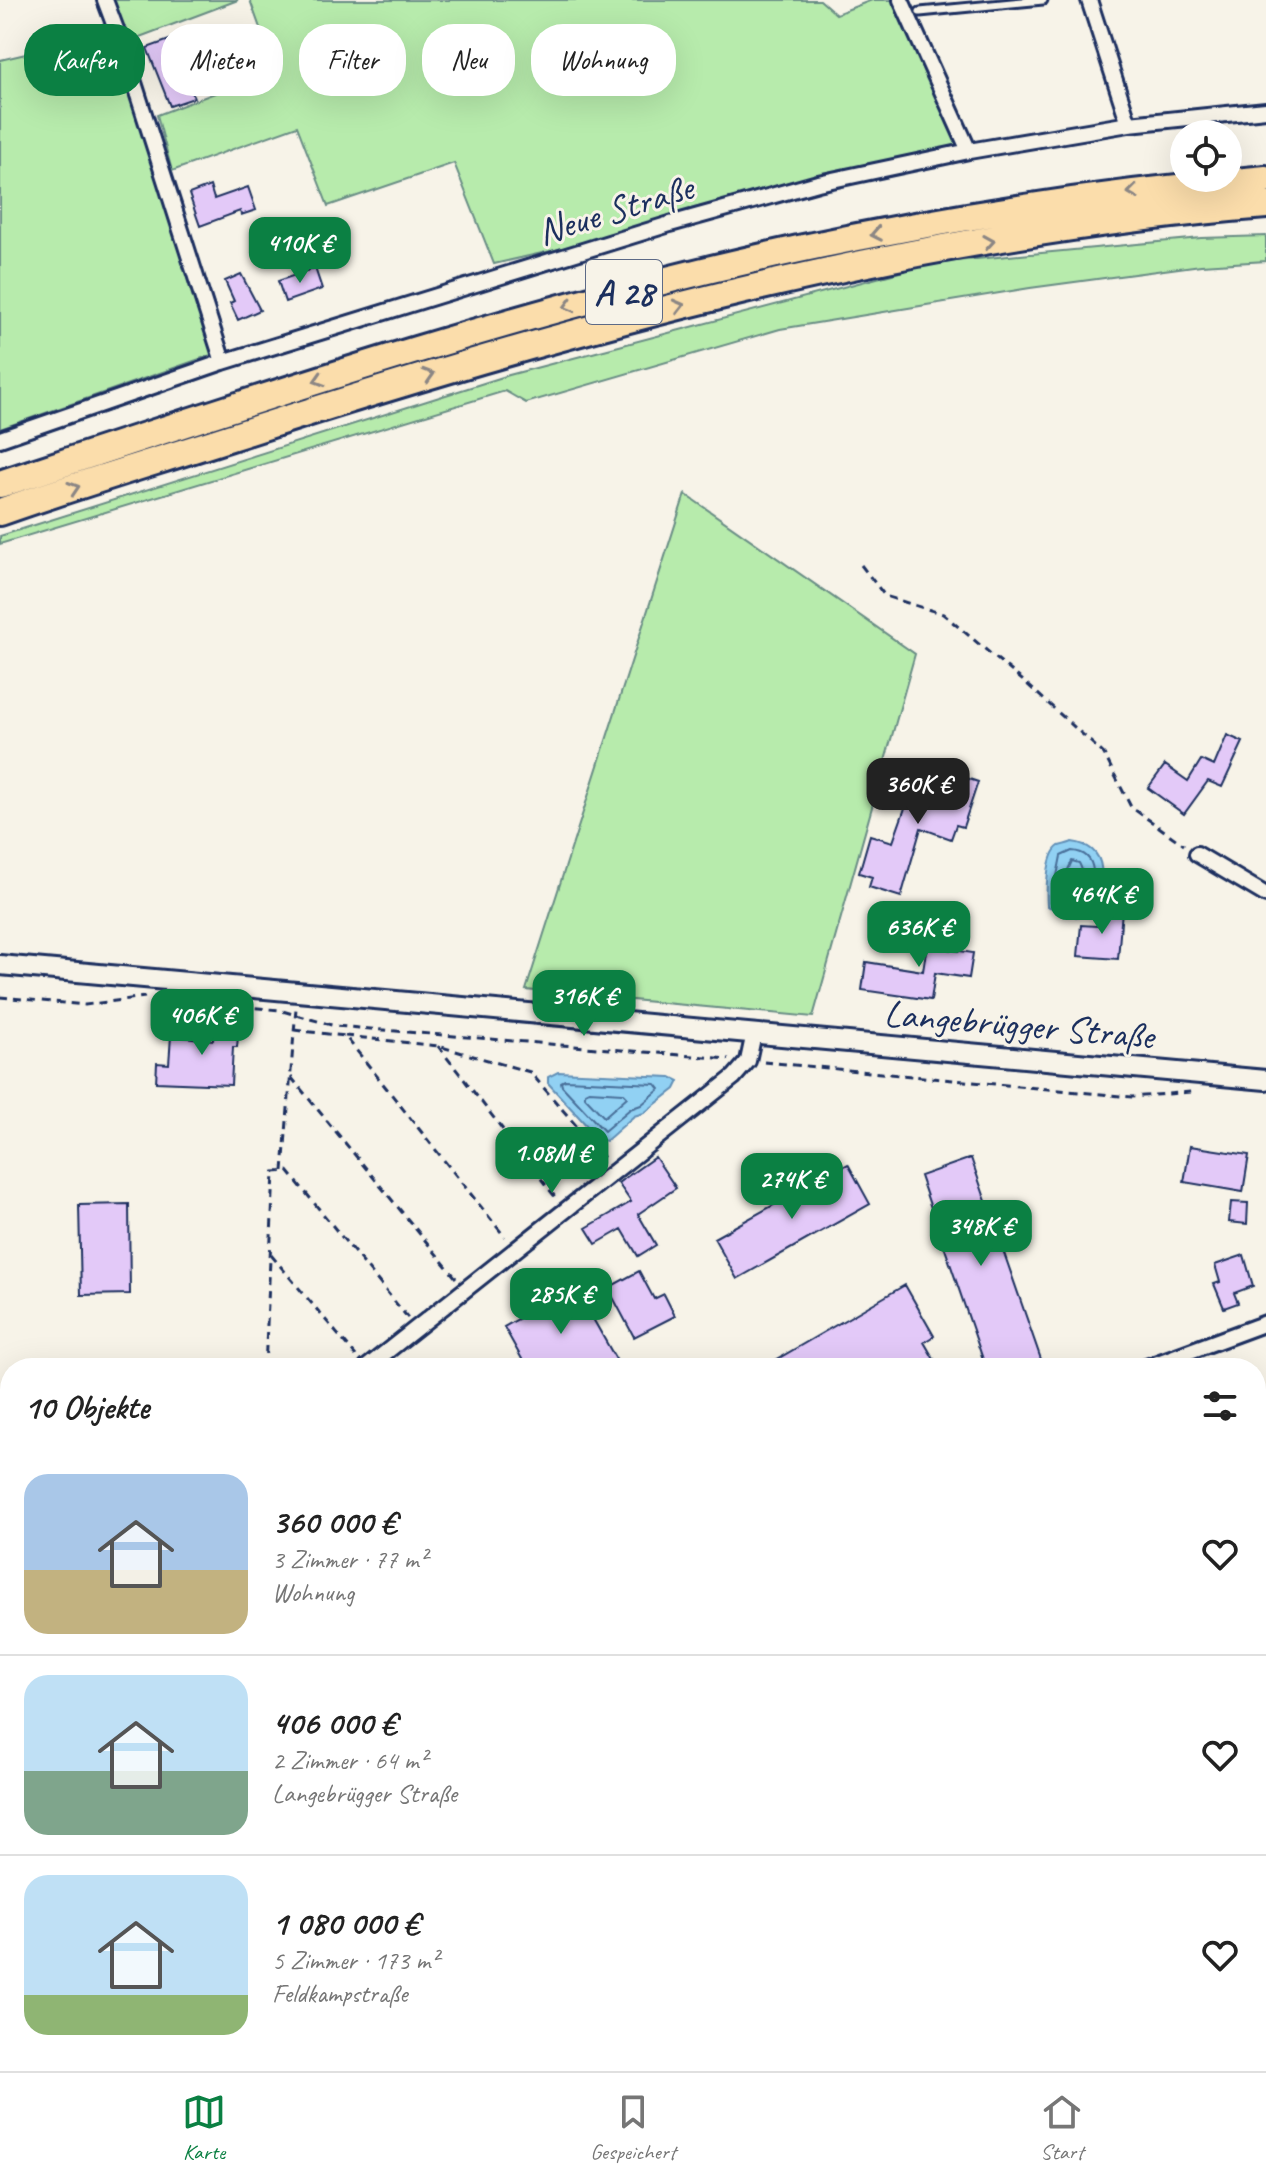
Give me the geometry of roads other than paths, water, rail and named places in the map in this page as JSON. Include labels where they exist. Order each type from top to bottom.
[{"type":"highway","name":"A 28","points":[[0,484],[285,390],[576,304],[677,278],[800,249],[967,217],[1156,189],[1266,179]]},
{"type":"highway","name":"A 28","points":[[0,512],[433,373],[586,329],[762,285],[865,263],[1056,231],[1266,205]]},
{"type":"street","points":[[105,0],[223,362]]},
{"type":"street","points":[[901,0],[969,151]]},
{"type":"street","points":[[1089,0],[1129,124]]},
{"type":"street","name":"Neue Straße","points":[[0,439],[223,362],[670,224],[818,183],[969,151],[1129,124],[1266,110]]},
{"type":"street","points":[[1197,854],[1266,895]]},
{"type":"street","name":"Langebrügger Straße","points":[[0,965],[1266,1080]]},
{"type":"street","points":[[378,1358],[734,1077],[748,1061],[754,1033]]},
{"type":"street","points":[[1171,1358],[1266,1323]]},
{"type":"lane","points":[[920,12],[1043,0]]},
{"type":"water","points":[[1072,842],[1094,851],[1101,868],[1100,890],[1093,911],[1077,917],[1047,906],[1052,857],[1059,846]]},
{"type":"water","points":[[558,1072],[671,1077],[679,1081],[675,1089],[644,1113],[634,1116],[606,1141],[599,1139],[548,1083],[548,1077]]}]
